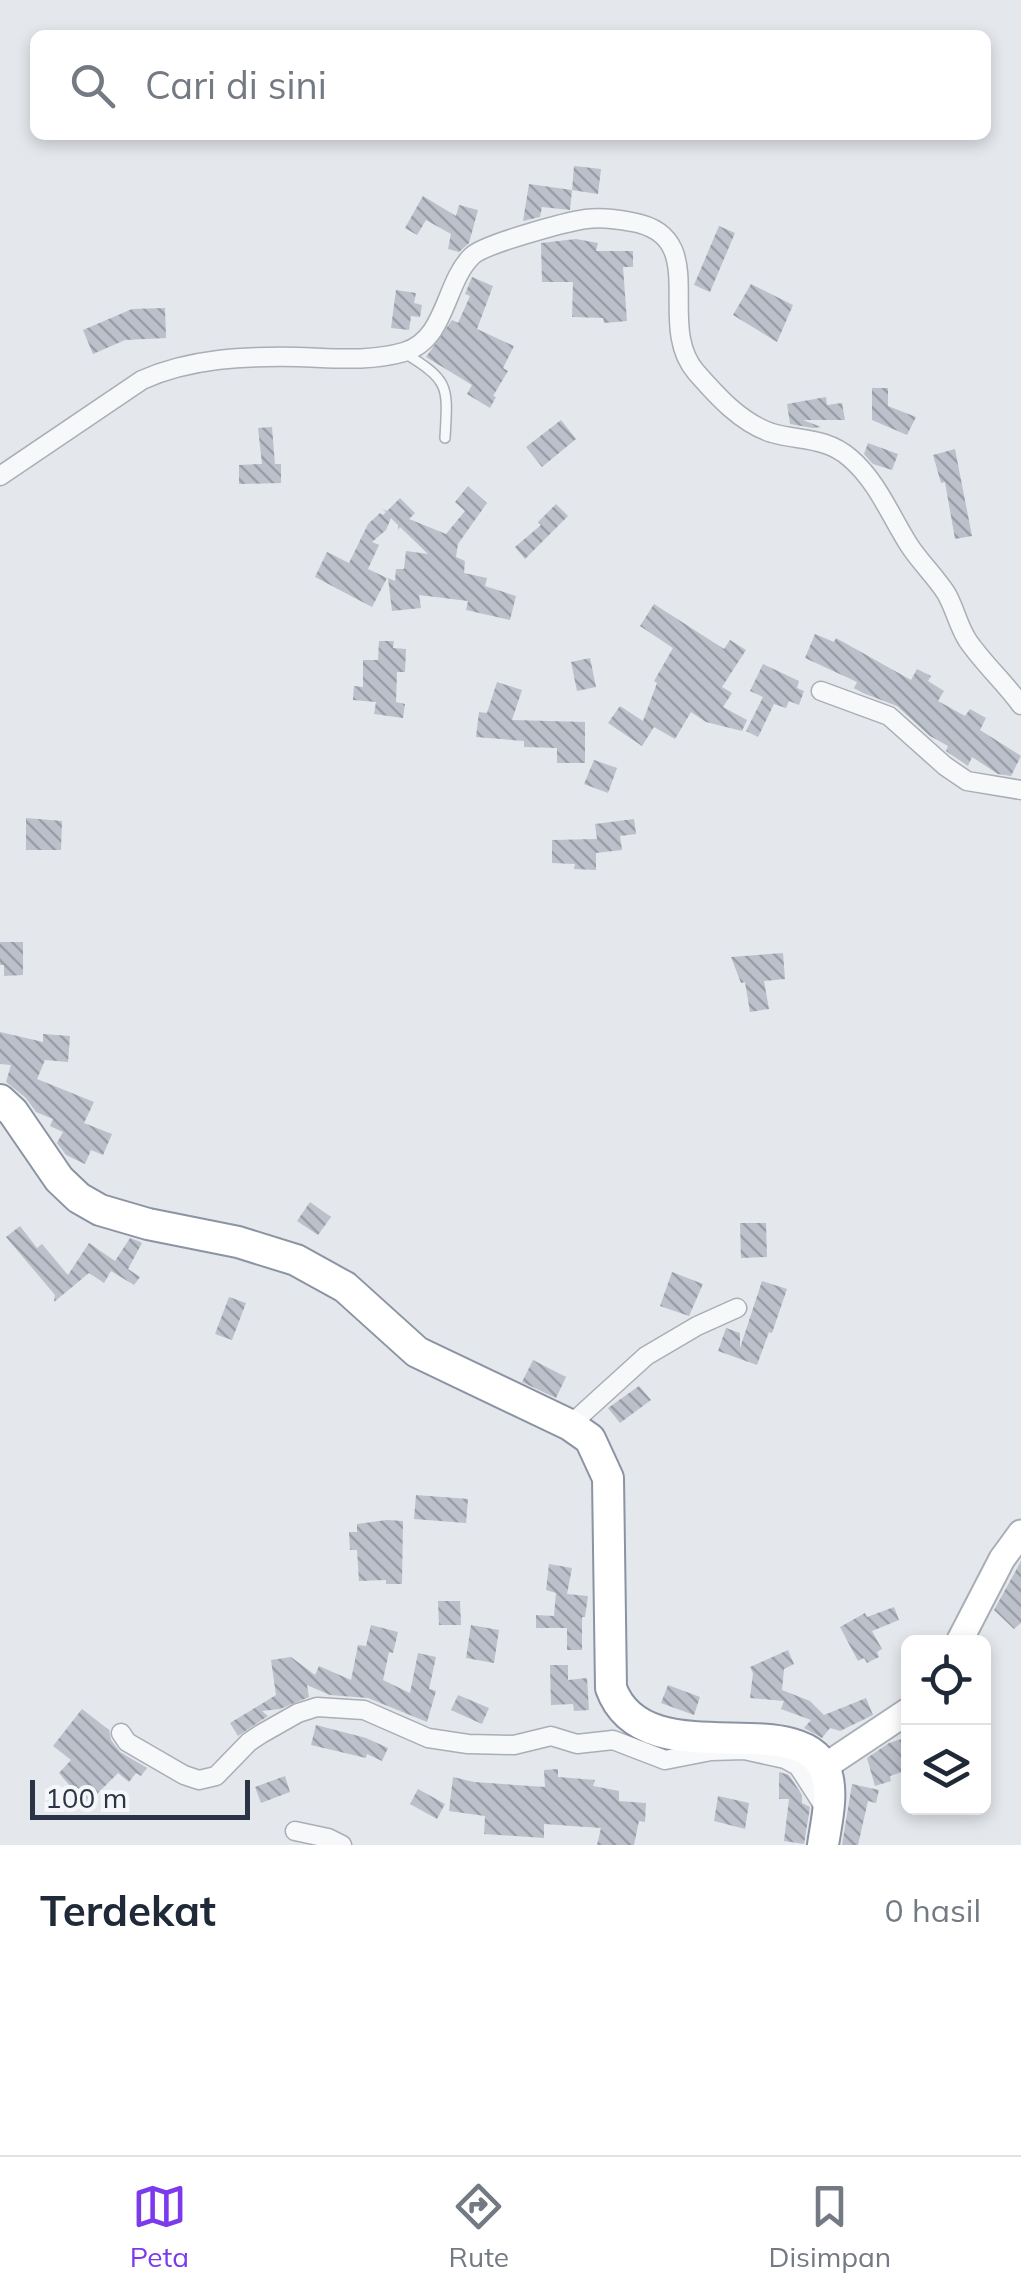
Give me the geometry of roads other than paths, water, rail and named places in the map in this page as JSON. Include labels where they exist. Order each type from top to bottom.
[{"type":"highway","points":[[0,1100],[13,1112],[59,1179],[79,1198],[100,1210],[296,1260],[345,1287],[417,1352],[570,1425],[590,1440],[608,1478],[611,1688],[618,1706],[645,1726],[664,1733],[780,1741],[806,1752],[824,1768],[828,1779],[823,1845]]},
{"type":"main road","points":[[963,1635],[1002,1559],[1021,1533]]},
{"type":"main road","points":[[824,1768],[901,1716]]},
{"type":"street","points":[[0,476],[142,380],[160,372],[229,358],[336,359],[403,352],[423,342],[433,330],[465,264],[481,249],[589,219],[620,220],[656,228],[675,250],[679,336],[694,370],[742,419],[774,434],[833,446],[864,471],[909,544],[945,592],[968,640],[1021,705]]},
{"type":"street","points":[[822,691],[888,716],[967,780],[1021,790]]},
{"type":"street","points":[[570,1425],[646,1356],[736,1308]]},
{"type":"street","points":[[121,1733],[128,1742],[199,1780],[216,1776],[249,1742],[317,1706],[364,1710],[428,1738],[468,1744],[514,1745],[551,1736],[577,1744],[613,1740],[665,1760],[744,1750],[798,1766],[827,1812]]},
{"type":"street","points":[[294,1830],[342,1845]]},
{"type":"lane","points":[[403,352],[432,371],[444,385],[446,438]]}]
